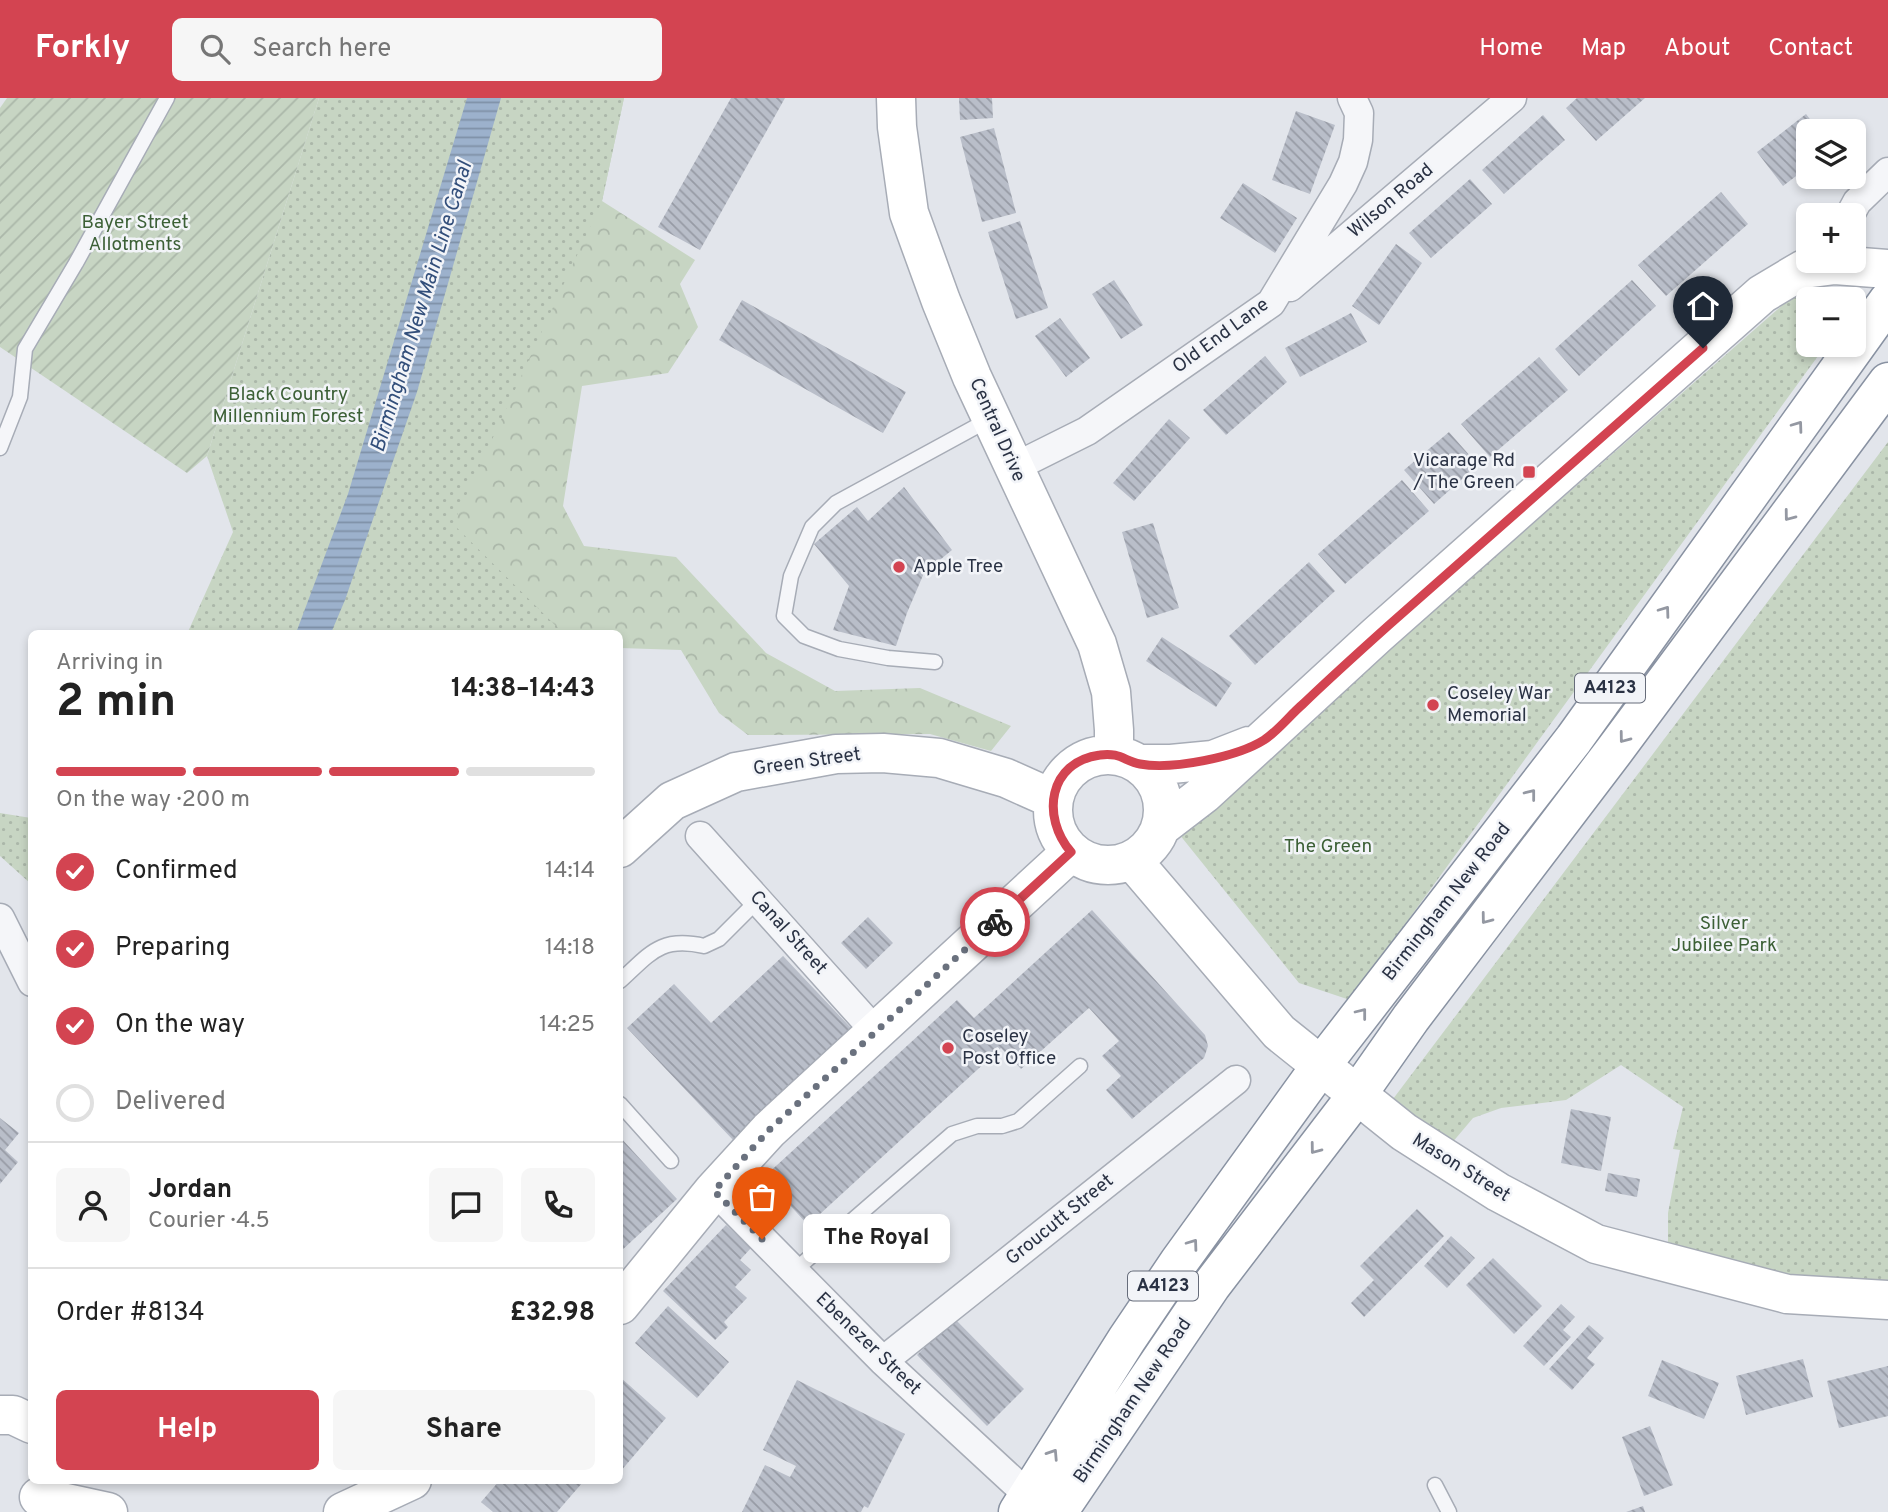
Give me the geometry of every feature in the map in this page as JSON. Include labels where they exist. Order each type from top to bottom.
[{"type":"main road","name":"Central Drive","points":[[896,98],[897,127],[909,213],[941,301],[991,418],[1097,643],[1111,692],[1114,750],[1125,759]]},
{"type":"main road","points":[[1866,267],[1888,270]]},
{"type":"main road","points":[[1161,827],[1204,794],[1377,635],[1762,295],[1798,273]]},
{"type":"main road","name":"Birmingham New Road","points":[[1034,1506],[1179,1262],[1320,1067],[1574,739],[1888,301]]},
{"type":"main road","name":"Birmingham New Road","points":[[1034,1506],[1212,1286],[1888,382]]},
{"type":"main road","points":[[1125,759],[1149,772],[1157,785],[1163,801],[1161,827],[1154,841],[1132,860],[1116,865],[1099,865],[1071,852],[1055,829],[1053,799],[1059,782],[1072,767],[1085,759],[1125,759],[1171,764],[1213,760],[1263,740]]},
{"type":"main road","name":"Green Street","points":[[623,845],[672,802],[736,772],[836,754],[883,753],[939,758],[1006,778],[1053,799]]},
{"type":"main road","points":[[623,1301],[714,1191],[769,1130],[1071,852]]},
{"type":"main road","name":"Mason Street","points":[[1132,860],[1279,1032],[1404,1132],[1498,1192],[1597,1244],[1787,1294],[1888,1300]]},
{"type":"main road","points":[[0,1415],[13,1415],[28,1422]]},
{"type":"main road","points":[[343,1512],[402,1484]]},
{"type":"main road","points":[[33,1497],[108,1512]]},
{"type":"street","name":"Old End Lane","points":[[1013,468],[1087,431],[1270,303],[1343,184],[1353,162],[1359,113],[1352,98]]},
{"type":"street","name":"Wilson Road","points":[[1270,303],[1512,98]]},
{"type":"street","points":[[1856,203],[1888,172]]},
{"type":"street","name":"Canal Street","points":[[700,836],[875,1031]]},
{"type":"street","points":[[0,918],[28,974]]},
{"type":"street","name":"Groucutt Street","points":[[883,1361],[1236,1080]]},
{"type":"street","name":"Ebenezer Street","points":[[714,1191],[883,1361],[1034,1506]]},
{"type":"lane","points":[[0,448],[20,397],[25,349],[167,98]]},
{"type":"lane","points":[[935,662],[888,658],[839,649],[804,636],[784,616],[791,576],[812,527],[836,503],[991,418]]},
{"type":"lane","points":[[623,978],[656,947],[672,942],[704,946],[719,939],[758,900]]},
{"type":"lane","points":[[794,1271],[952,1134],[977,1126],[1002,1126],[1018,1121],[1080,1066]]},
{"type":"lane","points":[[623,1107],[671,1161]]},
{"type":"lane","points":[[1435,1485],[1449,1512]]},
{"type":"green space","name":"Bayer Street Allotments","points":[[7,98],[319,98],[207,456],[187,473],[0,347],[0,108]]},
{"type":"green space","name":"Black Country Millennium Forest","points":[[319,98],[624,98],[602,201],[453,524],[560,630],[189,630],[233,532],[207,456]]},
{"type":"green space","points":[[501,98],[624,98],[602,201],[695,260],[680,284],[698,327],[668,373],[582,386],[563,506],[584,546],[676,557],[766,653],[835,691],[920,688],[1011,726],[991,751],[930,734],[748,735],[719,713],[681,650],[623,648],[623,630],[328,630]]},
{"type":"green space","name":"The Green","points":[[1794,295],[1796,357],[1817,357],[1350,1000],[1299,983],[1179,834]]},
{"type":"green space","name":"Silver Jubilee Park","points":[[1888,442],[1888,1282],[1788,1276],[1701,1254],[1668,1242],[1668,1213],[1680,1150],[1673,1149],[1683,1107],[1621,1065],[1566,1100],[1501,1108],[1473,1118],[1446,1150],[1390,1103]]},
{"type":"green space","points":[[0,813],[28,818],[28,881],[0,856]]},
{"type":"water","name":"Birmingham New Main Line Canal","points":[[467,98],[501,98],[417,392],[345,600],[332,630],[297,630],[348,494]]},
{"type":"building","points":[[731,98],[785,98],[700,250],[658,227]]},
{"type":"building","points":[[959,98],[992,98],[993,118],[960,120]]},
{"type":"building","points":[[1577,98],[1645,98],[1596,141],[1566,108]]},
{"type":"building","points":[[1296,111],[1335,125],[1310,194],[1272,180]]},
{"type":"building","points":[[1543,115],[1565,140],[1504,194],[1482,170]]},
{"type":"building","points":[[1796,122],[1796,176],[1783,186],[1757,152]]},
{"type":"building","points":[[994,128],[1016,213],[982,222],[960,137]]},
{"type":"building","points":[[1470,179],[1492,204],[1431,258],[1409,233]]},
{"type":"building","points":[[1243,183],[1297,218],[1275,253],[1220,218]]},
{"type":"building","points":[[1721,192],[1748,224],[1666,296],[1638,265]]},
{"type":"building","points":[[1020,221],[1048,308],[1016,319],[988,232]]},
{"type":"building","points":[[1396,244],[1422,263],[1379,325],[1352,306]]},
{"type":"building","points":[[1114,280],[1143,325],[1121,339],[1092,294]]},
{"type":"building","points":[[1632,280],[1656,306],[1579,376],[1555,349]]},
{"type":"building","points":[[742,300],[906,392],[883,433],[719,340]]},
{"type":"building","points":[[1351,313],[1367,342],[1300,377],[1285,348]]},
{"type":"building","points":[[1060,318],[1090,358],[1066,377],[1035,336]]},
{"type":"building","points":[[1265,356],[1287,382],[1226,435],[1203,410]]},
{"type":"building","points":[[1539,357],[1568,390],[1490,457],[1461,424]]},
{"type":"building","points":[[1169,419],[1190,438],[1134,501],[1113,483]]},
{"type":"building","points":[[1449,432],[1478,465],[1434,504],[1404,470]]},
{"type":"building","points":[[1402,480],[1429,511],[1345,584],[1318,554]]},
{"type":"building","points":[[904,487],[952,550],[924,573],[896,646],[833,630],[849,586],[814,544],[857,507],[868,521]]},
{"type":"building","points":[[1153,523],[1179,608],[1147,618],[1122,532]]},
{"type":"building","points":[[1309,562],[1335,591],[1255,665],[1229,636]]},
{"type":"building","points":[[1162,637],[1232,683],[1216,707],[1146,661]]},
{"type":"building","points":[[1092,910],[1205,1035],[1208,1046],[1204,1058],[1132,1119],[1106,1090],[1121,1076],[1102,1056],[1119,1041],[1089,1008],[1021,1069],[1001,1048],[808,1225],[764,1177],[957,1000],[974,1018]]},
{"type":"building","points":[[868,917],[893,943],[866,969],[841,943]]},
{"type":"building","points":[[783,956],[852,1029],[733,1140],[627,1028],[674,984],[711,1023]]},
{"type":"building","points":[[1571,1109],[1611,1117],[1601,1171],[1561,1163]]},
{"type":"building","points":[[0,1118],[19,1133],[5,1150],[18,1162],[0,1184]]},
{"type":"building","points":[[623,1140],[677,1199],[623,1249]]},
{"type":"building","points":[[1608,1173],[1640,1179],[1637,1197],[1605,1191]]},
{"type":"building","points":[[1417,1209],[1444,1236],[1364,1317],[1351,1303],[1374,1280],[1360,1266]]},
{"type":"building","points":[[726,1225],[751,1248],[740,1260],[751,1270],[735,1287],[747,1298],[724,1322],[728,1327],[715,1340],[663,1291]]},
{"type":"building","points":[[1451,1236],[1475,1258],[1447,1288],[1424,1266]]},
{"type":"building","points":[[1493,1258],[1542,1306],[1514,1334],[1466,1285]]},
{"type":"building","points":[[1561,1304],[1575,1317],[1563,1330],[1571,1337],[1544,1366],[1523,1346]]},
{"type":"building","points":[[668,1306],[729,1362],[697,1398],[635,1343]]},
{"type":"building","points":[[954,1318],[1024,1389],[987,1426],[917,1355]]},
{"type":"building","points":[[1589,1325],[1604,1338],[1587,1358],[1595,1364],[1572,1390],[1549,1369]]},
{"type":"building","points":[[1803,1359],[1813,1397],[1746,1415],[1736,1376]]},
{"type":"building","points":[[1662,1360],[1719,1383],[1704,1419],[1648,1396]]},
{"type":"building","points":[[1888,1366],[1888,1416],[1839,1428],[1827,1381]]},
{"type":"building","points":[[623,1380],[666,1418],[623,1468]]},
{"type":"building","points":[[797,1380],[905,1434],[868,1508],[864,1506],[861,1512],[742,1512],[765,1465],[790,1477],[796,1466],[763,1450]]},
{"type":"building","points":[[1650,1426],[1673,1485],[1644,1496],[1622,1437]]},
{"type":"building","points":[[497,1484],[581,1484],[557,1512],[493,1512],[481,1502]]},
{"type":"building","points":[[1643,1506],[1645,1512],[1626,1512]]},
{"type":"way so far","points":[[762,1239],[714,1191],[769,1130],[995,922]]},
{"type":"place","name":"Vicarage Rd / The Green","points":[[1529,472]]},
{"type":"place","name":"Apple Tree","points":[[899,567]]},
{"type":"place","name":"Coseley War Memorial","points":[[1433,705]]},
{"type":"place","name":"Coseley Post Office","points":[[948,1048]]},
{"type":"place","name":"The Royal","points":[[762,1239]]},
{"type":"route","points":[[995,922],[1071,852],[1055,829],[1052,814],[1053,799],[1059,782],[1072,767],[1085,759],[1112,754],[1139,764],[1213,760],[1263,740],[1377,635],[1703,348]]}]
